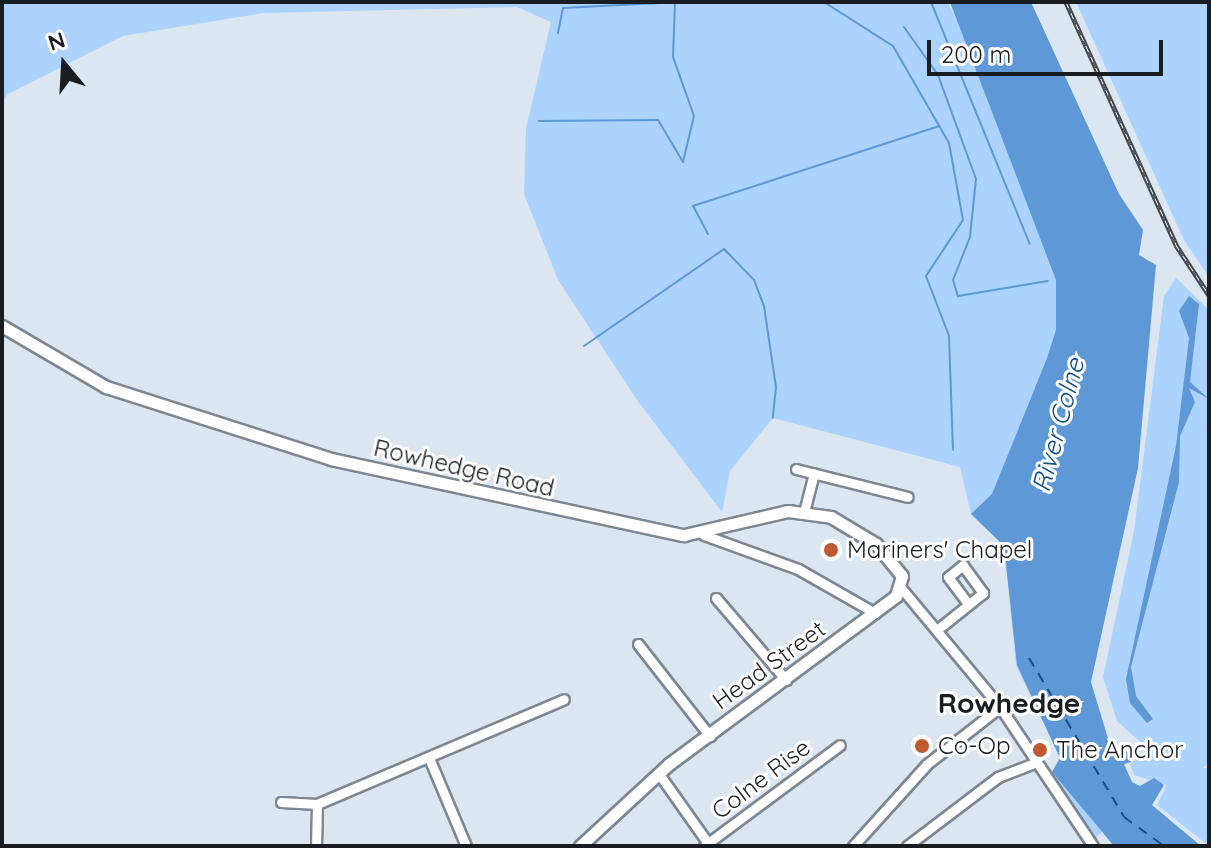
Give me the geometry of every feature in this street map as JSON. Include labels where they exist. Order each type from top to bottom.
[{"type":"street","name":"Rowhedge Road","points":[[2,326],[106,387],[201,422],[503,501],[704,535],[772,513],[804,512],[843,522],[876,544],[897,567],[902,589]]},
{"type":"street","points":[[796,469],[908,497]]},
{"type":"street","points":[[804,512],[814,473]]},
{"type":"street","points":[[704,535],[798,569],[875,613]]},
{"type":"street","points":[[902,589],[1000,707],[1093,846]]},
{"type":"street","name":"Head Street","points":[[580,846],[659,774],[875,613],[902,589]]},
{"type":"street","points":[[716,598],[786,680]]},
{"type":"street","points":[[938,629],[968,604]]},
{"type":"street","points":[[638,644],[710,736]]},
{"type":"street","points":[[281,802],[317,804],[564,699]]},
{"type":"street","points":[[853,846],[927,764],[1000,707]]},
{"type":"street","name":"Colne Rise","points":[[708,845],[840,745]]},
{"type":"street","points":[[429,758],[466,846]]},
{"type":"street","points":[[907,846],[998,777],[1035,763]]},
{"type":"street","points":[[659,774],[708,845]]},
{"type":"street","points":[[316,846],[317,804]]},
{"type":"shaded area","points":[[2,2],[948,2],[955,18],[950,2],[1059,179],[1058,464],[1114,846],[1102,832],[1094,839],[1052,772],[1060,758],[1016,665],[1004,546],[971,514],[960,467],[773,418],[730,471],[722,512],[637,400],[558,280],[524,194],[526,128],[551,22],[517,7],[263,13],[123,36],[8,94],[2,103]]},
{"type":"shaded area","points":[[1076,2],[1209,2],[1209,277],[1184,240]]},
{"type":"shaded area","points":[[1176,278],[1209,310],[1209,763],[1203,768],[1209,768],[1209,846],[1157,805],[1167,785],[1134,775],[1130,765],[1147,748],[1117,721],[1103,677],[1134,531],[1164,296]]},
{"type":"water","name":"River Colne","points":[[950,2],[1031,2],[1119,194],[1143,230],[1139,255],[1156,265],[1138,468],[1091,682],[1110,745],[1128,752],[1131,762],[1124,764],[1132,782],[1140,786],[1154,778],[1164,785],[1152,805],[1201,846],[1114,846],[1052,772],[1060,758],[1017,665],[1004,546],[971,514],[992,494],[1047,358],[1056,330],[1056,280]]},
{"type":"water","points":[[1189,296],[1199,304],[1190,382],[1209,399],[1189,388],[1195,402],[1180,436],[1179,482],[1131,667],[1136,696],[1153,719],[1147,723],[1130,703],[1126,679],[1176,446],[1189,338],[1179,311]]},
{"type":"waterway","points":[[558,33],[563,8],[679,2]]},
{"type":"waterway","points":[[824,2],[893,46],[949,143],[963,220],[926,276],[949,336],[953,450]]},
{"type":"waterway","points":[[931,2],[1030,244]]},
{"type":"waterway","points":[[539,121],[658,120],[683,162],[694,116],[673,57],[675,3]]},
{"type":"waterway","points":[[904,27],[938,75],[976,179],[970,237],[953,280],[958,296],[1048,281]]},
{"type":"waterway","points":[[708,234],[693,206],[939,126]]},
{"type":"waterway","points":[[584,346],[724,249],[754,280],[764,306],[776,387],[773,418]]},
{"type":"ferry route","points":[[1029,658],[1124,817],[1164,846]]},
{"type":"railway","points":[[1066,2],[1176,245],[1209,295]]},
{"type":"place","name":"Mariners' Chapel","points":[[831,550]]},
{"type":"place","name":"Co-Op","points":[[922,746]]},
{"type":"place","name":"The Anchor","points":[[1040,750]]},
{"type":"district","name":"Rowhedge","points":[[1009,703]]}]
